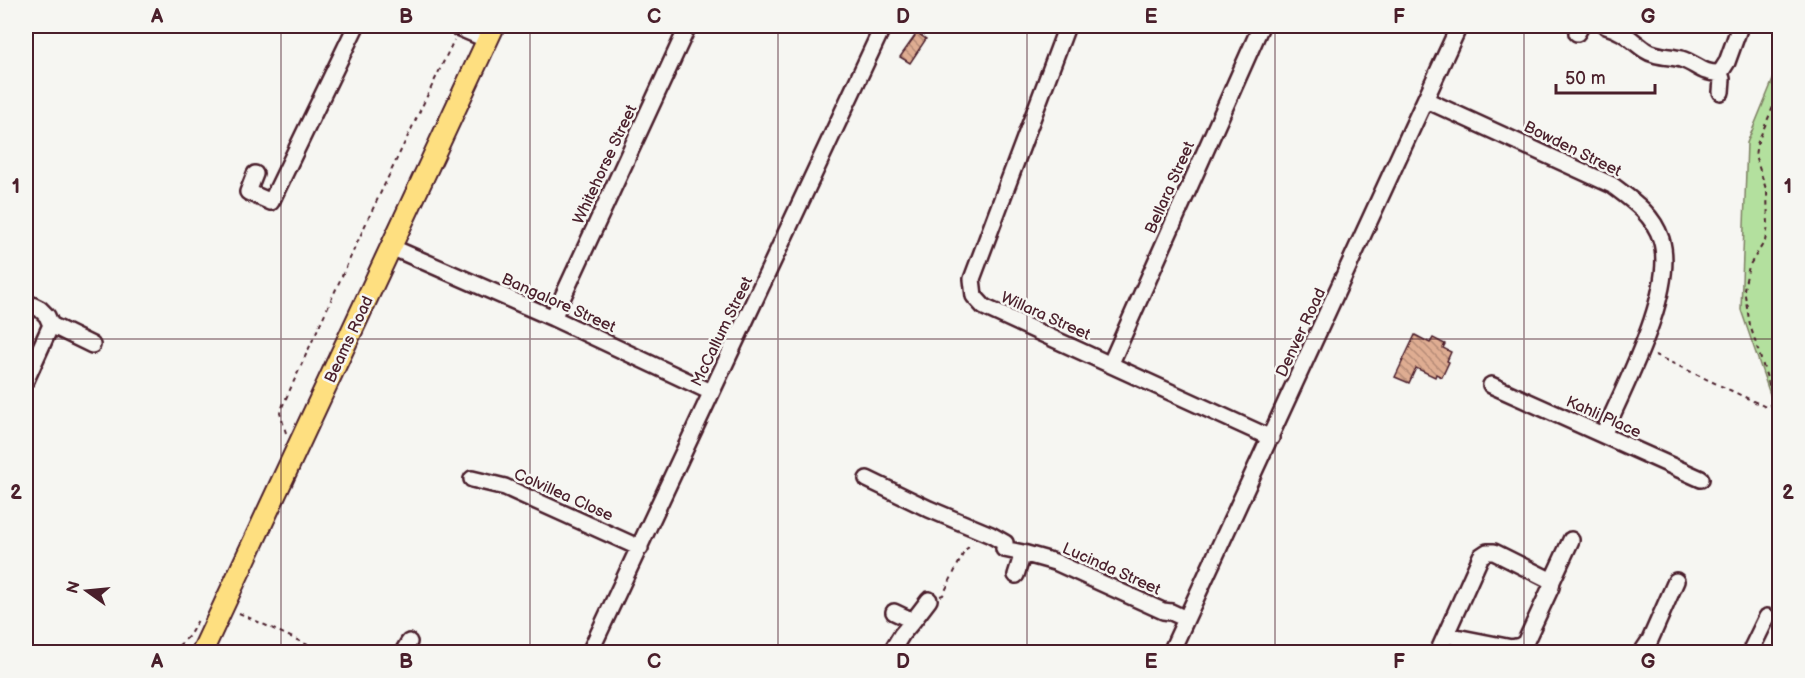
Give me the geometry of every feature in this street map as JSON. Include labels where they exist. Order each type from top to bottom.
[{"type":"main road","name":"Beams Road","points":[[202,652],[491,33]]},
{"type":"street","points":[[255,174],[248,192],[271,202],[356,26]]},
{"type":"street","name":"Whitehorse Street","points":[[553,318],[688,26]]},
{"type":"street","name":"McCallum Street","points":[[590,652],[883,26]]},
{"type":"street","name":"Willara Street","points":[[1067,26],[972,279],[974,296],[984,307],[1271,438]]},
{"type":"street","name":"Bellara Street","points":[[1111,363],[1261,26]]},
{"type":"street","name":"Denver Road","points":[[1171,652],[1459,26]]},
{"type":"street","points":[[1606,26],[1625,33],[1647,52],[1684,60],[1704,72],[1720,73]]},
{"type":"street","points":[[1720,73],[1727,62],[1740,26]]},
{"type":"street","points":[[458,27],[491,33]]},
{"type":"street","points":[[1720,73],[1721,92]]},
{"type":"street","name":"Bowden Street","points":[[1426,100],[1612,185],[1638,205],[1651,219],[1661,239],[1665,268],[1660,296],[1641,349],[1603,435]]},
{"type":"street","name":"Bangalore Street","points":[[391,247],[553,318],[711,392]]},
{"type":"street","points":[[26,302],[40,309],[47,316],[51,326],[92,345]]},
{"type":"street","points":[[26,380],[51,326]]},
{"type":"street","name":"Kahli Place","points":[[1491,385],[1701,479]]},
{"type":"street","name":"Colvillea Close","points":[[472,479],[505,487],[640,548]]},
{"type":"street","name":"Lucinda Street","points":[[867,479],[992,536],[1000,544],[1055,562],[1163,611],[1186,619]]},
{"type":"street","points":[[1446,634],[1512,648],[1525,643],[1571,540]]},
{"type":"street","points":[[1438,652],[1481,556],[1487,552],[1494,552],[1552,581]]},
{"type":"street","points":[[1016,575],[1023,553]]},
{"type":"street","points":[[1642,652],[1650,640],[1676,581]]},
{"type":"street","points":[[891,652],[929,600]]},
{"type":"street","points":[[894,612],[913,621]]},
{"type":"street","points":[[1750,652],[1767,617]]},
{"type":"path","points":[[285,434],[286,430],[280,413],[283,405],[458,27]]},
{"type":"path","points":[[1779,91],[1757,144],[1755,155],[1767,192],[1768,226],[1764,241],[1749,266],[1744,289],[1750,325],[1775,403],[1779,409]]},
{"type":"path","points":[[1641,349],[1766,407],[1775,403]]},
{"type":"path","points":[[929,600],[943,595],[965,550],[974,544],[981,545],[982,541],[1000,544]]},
{"type":"path","points":[[224,605],[323,652]]},
{"type":"path","points":[[172,652],[189,636],[200,616]]},
{"type":"green space","points":[[1779,65],[1780,412],[1772,400],[1741,310],[1747,143]]},
{"type":"building","points":[[917,33],[926,39],[910,63],[900,57]]},
{"type":"building","points":[[1415,335],[1430,343],[1433,338],[1445,344],[1443,348],[1451,352],[1442,377],[1436,374],[1435,377],[1416,368],[1409,383],[1395,377]]}]
